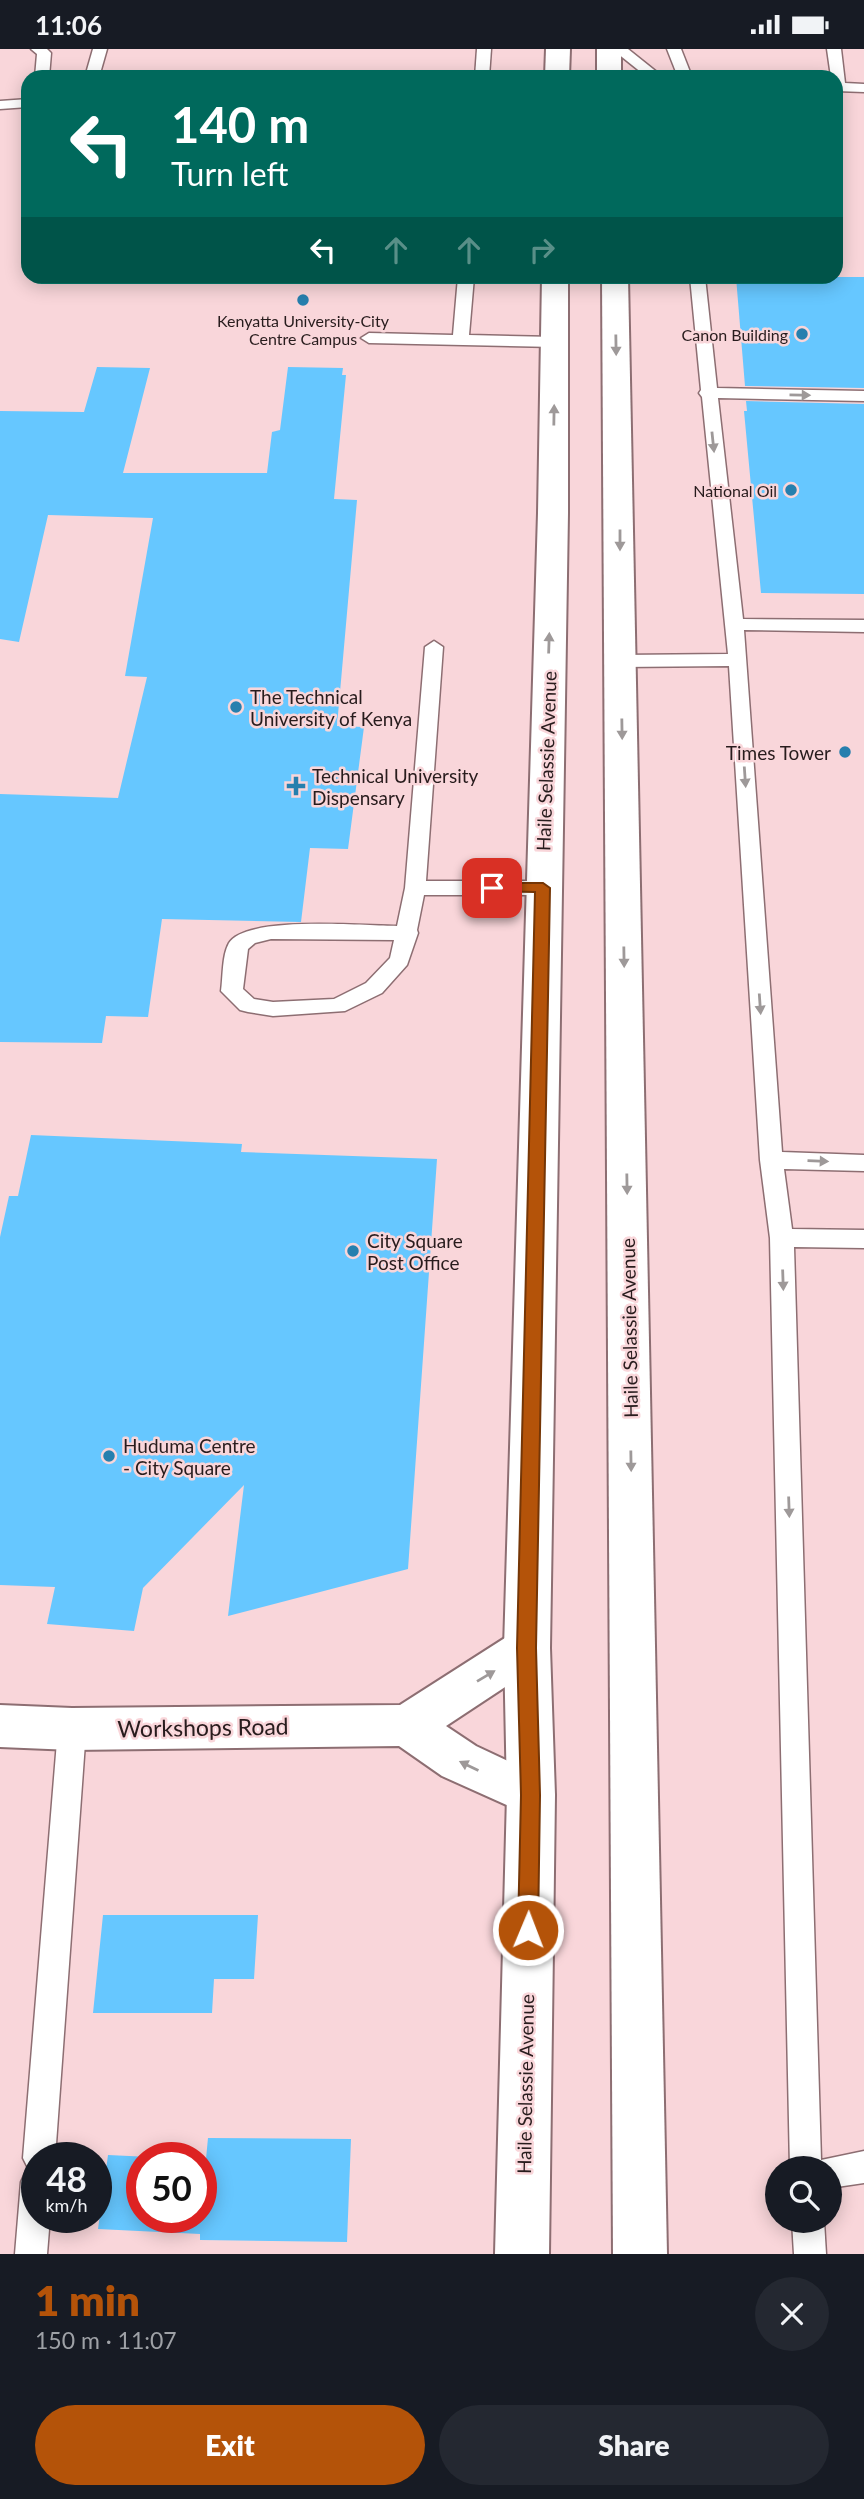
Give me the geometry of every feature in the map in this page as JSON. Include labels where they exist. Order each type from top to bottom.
[{"type":"main road","points":[[557,70],[558,49]]},
{"type":"main road","points":[[609,49],[609,70]]},
{"type":"main road","name":"Haile Selassie Avenue","points":[[522,2254],[531,1795],[527,1648],[553,513],[555,284]]},
{"type":"main road","name":"Haile Selassie Avenue","points":[[615,284],[640,2254]]},
{"type":"main road","points":[[527,1648],[494,1672],[407,1724],[458,1761],[531,1795]]},
{"type":"main road","name":"Workshops Road","points":[[0,1725],[72,1729],[407,1724]]},
{"type":"lane","points":[[38,49],[44,53],[43,70]]},
{"type":"lane","points":[[94,70],[100,49]]},
{"type":"lane","points":[[482,70],[484,49]]},
{"type":"lane","points":[[620,49],[647,70]]},
{"type":"lane","points":[[674,49],[682,70]]},
{"type":"lane","points":[[834,49],[836,70]]},
{"type":"lane","points":[[843,87],[864,88]]},
{"type":"lane","points":[[0,105],[21,104]]},
{"type":"lane","points":[[461,339],[465,284]]},
{"type":"lane","points":[[698,284],[707,393],[738,660],[771,1160],[782,1238],[806,2156]]},
{"type":"lane","points":[[369,338],[555,342]]},
{"type":"lane","points":[[707,393],[864,396]]},
{"type":"lane","points":[[733,625],[864,626]]},
{"type":"lane","points":[[408,933],[271,932],[248,937],[238,946],[232,991],[248,1005],[273,1009],[337,1006],[374,988],[401,960],[408,933],[415,888],[433,647]]},
{"type":"lane","points":[[621,661],[738,660]]},
{"type":"lane","points":[[415,888],[543,888]]},
{"type":"lane","points":[[771,1160],[864,1163]]},
{"type":"lane","points":[[782,1238],[864,1239]]},
{"type":"lane","points":[[40,2142],[72,1729]]},
{"type":"lane","points":[[842,2170],[864,2167]]},
{"type":"lane","points":[[31,2254],[33,2233]]},
{"type":"lane","points":[[809,2233],[810,2254]]},
{"type":"building","name":"Canon Building","points":[[843,277],[864,277],[864,388],[745,386],[737,284],[843,284]]},
{"type":"building","points":[[97,367],[150,368],[123,473],[267,473],[272,432],[280,430],[288,367],[343,368],[342,375],[346,375],[334,499],[357,500],[337,726],[364,727],[348,849],[310,848],[301,922],[162,919],[148,1017],[106,1016],[102,1043],[0,1042],[0,794],[118,798],[147,677],[125,676],[153,518],[48,515],[19,642],[0,639],[0,411],[84,412]]},
{"type":"building","points":[[746,401],[864,404],[864,594],[761,593],[744,411],[747,411]]},
{"type":"building","points":[[31,1135],[242,1144],[241,1152],[437,1159],[408,1569],[228,1616],[244,1485],[143,1588],[134,1631],[47,1624],[55,1587],[0,1585],[0,1237],[9,1196],[18,1196]]},
{"type":"building","points":[[103,1915],[258,1915],[254,1979],[214,1979],[212,2013],[93,2013]]},
{"type":"building","points":[[208,2138],[351,2139],[347,2242],[200,2240],[200,2234],[180,2233],[217,2233],[217,2142],[208,2142]]},
{"type":"building","points":[[112,2155],[126,2156],[126,2230],[112,2230]]},
{"type":"place","name":"Kenyatta University-City Centre Campus","points":[[303,300]]},
{"type":"place","name":"Canon Building","points":[[802,334]]},
{"type":"place","name":"National Oil","points":[[791,490]]},
{"type":"place","name":"The Technical University of Kenya","points":[[236,707]]},
{"type":"place","name":"Times Tower","points":[[845,752]]},
{"type":"place","name":"Technical University Dispensary","points":[[296,786]]},
{"type":"place","name":"City Square Post Office","points":[[353,1251]]},
{"type":"place","name":"Huduma Centre - City Square","points":[[109,1456]]},
{"type":"route","points":[[492,888],[543,888],[527,1648],[531,1795],[528,1930]]}]
